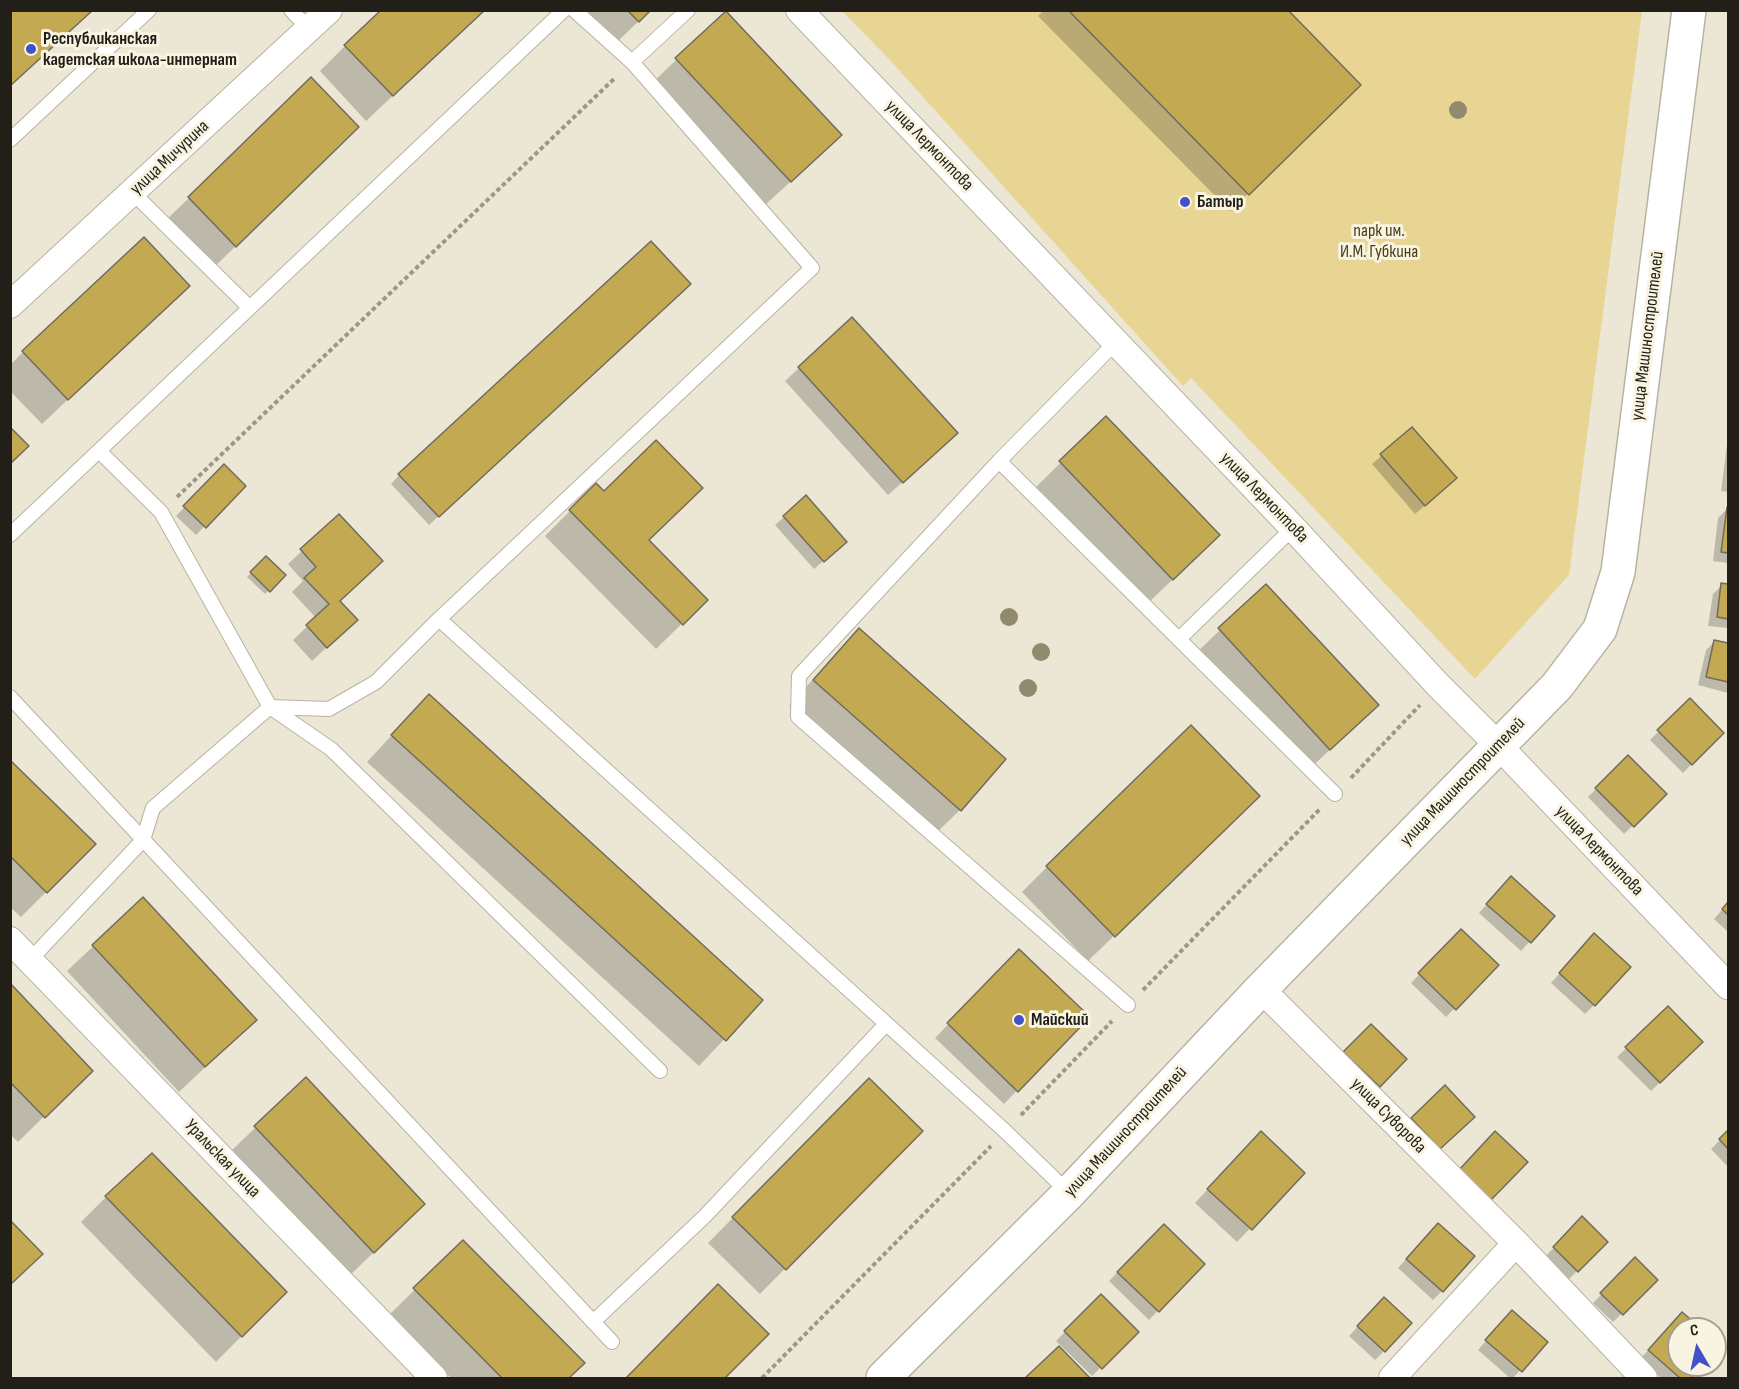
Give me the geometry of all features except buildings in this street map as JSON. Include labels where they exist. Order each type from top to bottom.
[{"type":"street","name":"улица Мичурина","points":[[10,305],[329,10]]},
{"type":"street","name":"улица Лермонтова","points":[[799,10],[1293,528],[1438,686],[1498,745],[1728,986]]},
{"type":"street","name":"улица Машиностроителей","points":[[883,1378],[1069,1192],[1261,989],[1557,686],[1600,628],[1618,572],[1689,10]]},
{"type":"street","name":"Уральская улица","points":[[10,940],[434,1378]]},
{"type":"street","name":"улица Суворова","points":[[1261,989],[1516,1244],[1644,1378]]},
{"type":"street","points":[[1392,1378],[1516,1244]]},
{"type":"lane","points":[[10,140],[149,10]]},
{"type":"lane","points":[[291,10],[309,29]]},
{"type":"lane","points":[[10,535],[564,10]]},
{"type":"lane","points":[[30,960],[143,840],[153,808],[270,707],[329,709],[376,682],[439,619],[812,268],[632,62],[574,10]]},
{"type":"lane","points":[[632,62],[688,10]]},
{"type":"lane","points":[[132,192],[249,307]]},
{"type":"lane","points":[[1116,342],[999,461],[799,676],[798,717],[1128,1005]]},
{"type":"lane","points":[[99,451],[161,512],[270,707],[331,749],[660,1071]]},
{"type":"lane","points":[[999,461],[1335,794]]},
{"type":"lane","points":[[1179,639],[1293,528]]},
{"type":"lane","points":[[439,619],[1005,1131],[1069,1192]]},
{"type":"lane","points":[[10,697],[612,1342]]},
{"type":"lane","points":[[593,1322],[705,1216],[886,1024]]},
{"type":"path","points":[[161,512],[632,62]]},
{"type":"path","points":[[762,1378],[1438,686]]},
{"type":"green space","name":"парк им. И.М. Губкина","points":[[842,11],[1642,11],[1569,575],[1475,679],[1191,378],[1183,386],[888,58]]},
{"type":"place","name":"Республиканская кадетская школа-интернат","points":[[31,49]]},
{"type":"place","name":"Батыр","points":[[1185,202]]},
{"type":"place","name":"Майский","points":[[1019,1020]]}]
